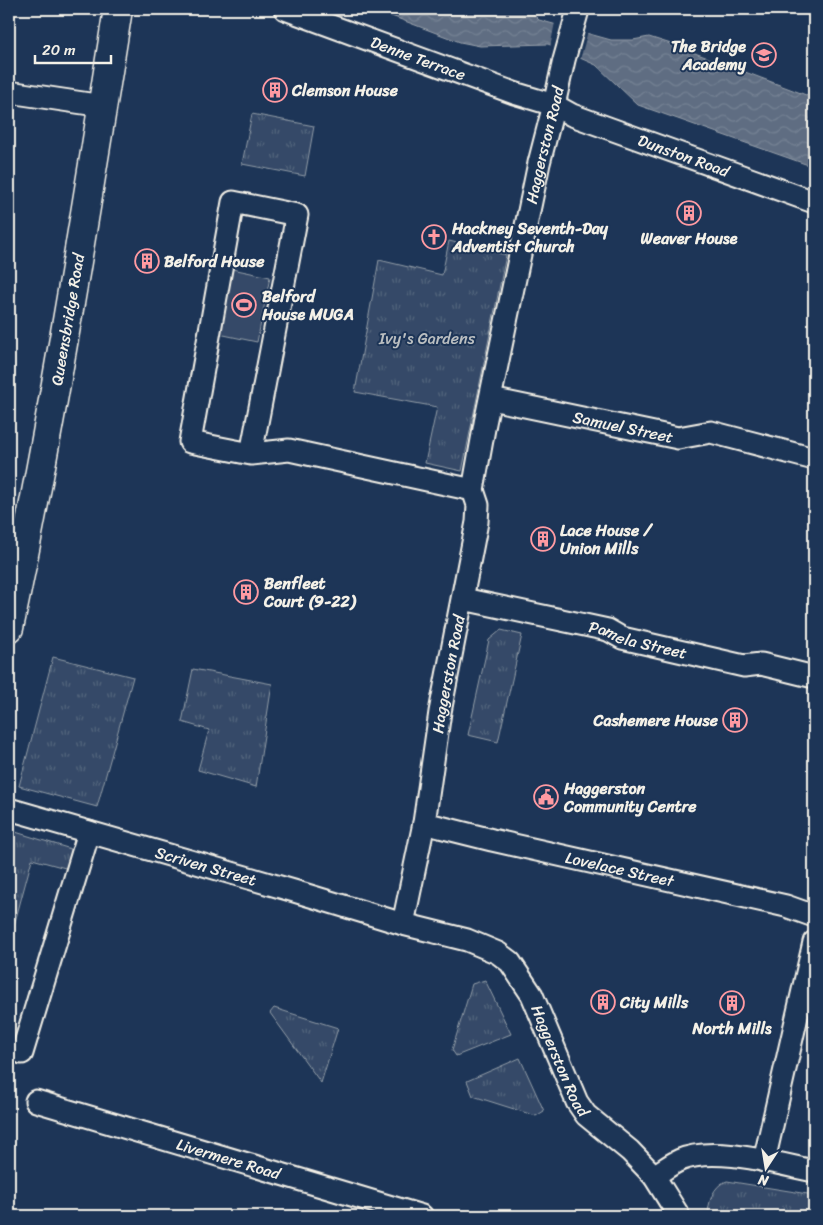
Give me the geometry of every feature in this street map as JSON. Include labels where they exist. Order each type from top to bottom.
[{"type":"main road","name":"Queensbridge Road","points":[[9,628],[40,470],[118,9]]},
{"type":"street","name":"Denne Terrace","points":[[285,9],[514,93],[554,105]]},
{"type":"street","name":"Haggerston Road","points":[[578,10],[564,60],[540,163],[472,490],[478,505],[477,522],[440,712],[424,823],[403,924],[466,940],[498,953],[510,962],[532,995],[577,1102],[586,1116],[630,1151],[654,1176],[679,1216]]},
{"type":"street","points":[[9,92],[103,106]]},
{"type":"street","name":"Dunston Road","points":[[554,105],[572,115],[814,202]]},
{"type":"street","points":[[251,454],[297,215],[232,202],[190,442],[251,454],[289,450],[472,490]]},
{"type":"street","name":"Samuel Street","points":[[491,398],[678,438],[711,432],[814,459]]},
{"type":"street","name":"Pamela Street","points":[[463,599],[608,630],[622,638],[744,666],[761,664],[814,677]]},
{"type":"street","name":"Scriven Street","points":[[9,809],[403,924]]},
{"type":"street","name":"Lovelace Street","points":[[424,823],[786,906],[814,916]]},
{"type":"street","points":[[22,1053],[88,832]]},
{"type":"street","points":[[764,1161],[809,986],[814,942]]},
{"type":"street","name":"Livermere Road","points":[[36,1101],[422,1216]]},
{"type":"street","points":[[654,1176],[680,1160],[702,1154],[764,1161],[814,1171]]},
{"type":"green space","points":[[252,114],[314,126],[305,176],[242,164]]},
{"type":"green space","name":"Ivy's Gardens","points":[[449,241],[506,255],[462,471],[425,463],[437,407],[355,392],[379,260],[442,275]]},
{"type":"green space","name":"Belford House MUGA","points":[[232,269],[270,277],[257,342],[219,334]]},
{"type":"green space","points":[[501,630],[522,635],[498,742],[468,735],[489,640]]},
{"type":"green space","points":[[53,657],[133,677],[97,807],[19,786]]},
{"type":"green space","points":[[193,669],[272,684],[256,787],[198,770],[209,730],[182,722]]},
{"type":"green space","points":[[9,830],[74,850],[69,869],[32,859],[9,944]]},
{"type":"green space","points":[[485,980],[511,1034],[456,1056],[452,1050],[472,984]]},
{"type":"green space","points":[[274,1008],[338,1028],[321,1083],[270,1013]]},
{"type":"green space","points":[[520,1058],[544,1111],[536,1116],[473,1096],[467,1081]]},
{"type":"green space","points":[[727,1181],[814,1195],[814,1216],[708,1216],[712,1195],[718,1186]]},
{"type":"water","points":[[373,9],[531,9],[539,20],[611,40],[633,40],[649,37],[671,44],[814,98],[814,167],[638,105],[596,65],[548,44],[480,46],[460,42]]},
{"type":"pier","points":[[555,22],[588,31],[580,60],[550,48]]},
{"type":"place","name":"The Bridge Academy","points":[[764,55]]},
{"type":"place","name":"Clemson House","points":[[275,90]]},
{"type":"place","name":"Weaver House","points":[[689,213]]},
{"type":"place","name":"Hackney Seventh-Day Adventist Church","points":[[434,237]]},
{"type":"place","name":"Belford House","points":[[147,261]]},
{"type":"place","name":"Belford House MUGA","points":[[244,305]]},
{"type":"place","name":"Lace House / Union Mills","points":[[543,539]]},
{"type":"place","name":"Benfleet Court (9-22)","points":[[246,592]]},
{"type":"place","name":"Cashemere House","points":[[735,720]]},
{"type":"place","name":"Haggerston Community Centre","points":[[546,797]]},
{"type":"place","name":"City Mills","points":[[603,1002]]},
{"type":"place","name":"North Mills","points":[[732,1003]]}]
